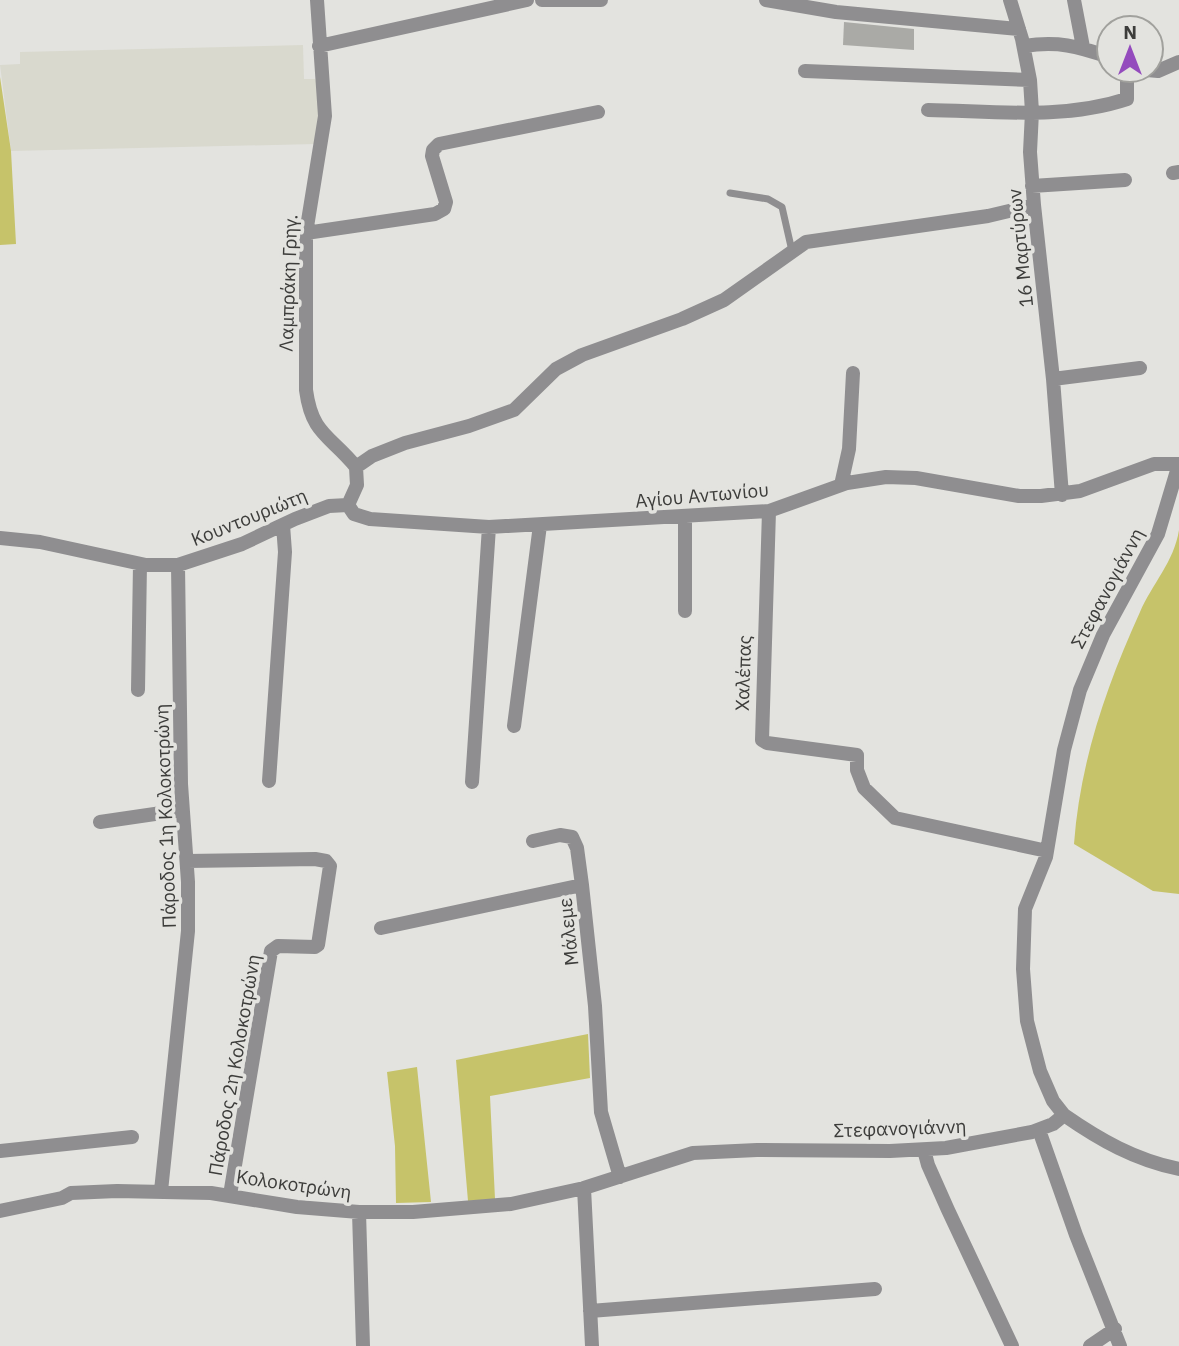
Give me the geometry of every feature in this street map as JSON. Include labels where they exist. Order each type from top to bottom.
[{"type":"street","name":"Λαμπράκη Γρηγ.","points":[[317,0],[325,116],[306,233],[304,365],[308,408],[319,429],[356,467]]},
{"type":"street","points":[[319,46],[527,0]]},
{"type":"street","points":[[542,0],[601,0]]},
{"type":"street","points":[[766,0],[836,12],[1019,29]]},
{"type":"street","name":"16 Μαρτύρων","points":[[1010,0],[1024,46],[1030,80],[1032,186],[1053,379],[1062,495]]},
{"type":"street","points":[[1074,0],[1083,47]]},
{"type":"street","points":[[1024,46],[1054,43],[1095,52]]},
{"type":"street","points":[[805,71],[1030,80]]},
{"type":"street","points":[[928,110],[1064,111],[1125,100],[1129,96],[1128,84]]},
{"type":"street","points":[[306,233],[435,214],[444,209],[446,202],[432,156],[433,150],[439,144],[598,112]]},
{"type":"street","points":[[1032,186],[1125,180]]},
{"type":"street","points":[[348,505],[356,485],[356,467],[372,456],[405,443],[507,413],[525,402],[556,369],[611,343],[676,321],[724,300],[792,251],[816,240],[988,216],[1034,205]]},
{"type":"street","points":[[1053,379],[1140,368]]},
{"type":"street","points":[[841,485],[849,449],[853,373]]},
{"type":"street","name":"Αγίου Αντωνίου","points":[[348,505],[354,514],[370,519],[489,527],[540,526],[769,511],[841,485],[871,478],[906,477],[1019,496],[1062,495],[1154,464],[1179,464]]},
{"type":"street","name":"Στεφανογιάννη","points":[[584,1188],[672,1159],[703,1152],[924,1150],[966,1146],[1039,1130],[1064,1115],[1053,1101],[1040,1071],[1027,1021],[1023,986],[1026,909],[1047,851],[1064,750],[1080,690],[1114,611],[1158,534],[1179,464]]},
{"type":"street","name":"Κουντουριώτη","points":[[0,538],[40,542],[140,565],[178,565],[242,544],[329,506],[348,505]]},
{"type":"street","name":"Χαλέπας","points":[[769,511],[762,740],[767,743],[857,755],[857,770],[864,788],[895,818],[1047,851]]},
{"type":"street","points":[[685,517],[685,611]]},
{"type":"street","points":[[269,781],[285,552],[283,525]]},
{"type":"street","points":[[514,726],[540,526]]},
{"type":"street","points":[[472,782],[489,527]]},
{"type":"street","points":[[138,690],[140,565]]},
{"type":"street","name":"Πάροδος 1η Κολοκοτρώνη","points":[[161,1191],[188,931],[187,861],[182,810],[178,565]]},
{"type":"street","points":[[100,821],[182,810]]},
{"type":"street","points":[[533,841],[561,835],[572,837],[577,848],[582,885]]},
{"type":"street","name":"Πάροδος 2η Κολοκοτρώνη","points":[[187,861],[326,861],[330,869],[318,945],[278,946],[271,951],[230,1195]]},
{"type":"street","name":"Μάλεμε","points":[[381,928],[582,885],[595,1006],[601,1112],[620,1177]]},
{"type":"street","points":[[1064,1115],[1118,1149],[1160,1165],[1179,1168]]},
{"type":"street","points":[[1039,1130],[1076,1235],[1120,1346]]},
{"type":"street","points":[[0,1151],[132,1137]]},
{"type":"street","points":[[924,1150],[943,1199],[1012,1346]]},
{"type":"street","points":[[584,1188],[592,1346]]},
{"type":"street","name":"Κολοκοτρώνη","points":[[0,1212],[71,1194],[161,1191],[230,1195],[298,1207],[359,1213],[413,1213],[511,1204],[584,1188]]},
{"type":"street","points":[[359,1213],[363,1346]]},
{"type":"street","points":[[590,1311],[875,1289]]},
{"type":"street","points":[[1090,1346],[1115,1329]]},
{"type":"lane","points":[[730,193],[768,199],[782,207],[792,251]]},
{"type":"shaded area","points":[[303,45],[304,79],[315,79],[320,89],[321,109],[315,144],[11,151],[0,65],[20,64],[20,52]]},
{"type":"shaded area","points":[[0,77],[11,151],[16,244],[0,245]]},
{"type":"shaded area","points":[[1179,530],[1179,894],[1153,891],[1074,844],[1082,784],[1096,725],[1116,668],[1140,612],[1168,563]]},
{"type":"shaded area","points":[[588,1034],[590,1078],[490,1096],[495,1199],[468,1201],[456,1060]]},
{"type":"shaded area","points":[[417,1067],[431,1202],[396,1203],[395,1146],[387,1072]]},
{"type":"building","points":[[844,22],[914,29],[914,50],[843,45]]}]
